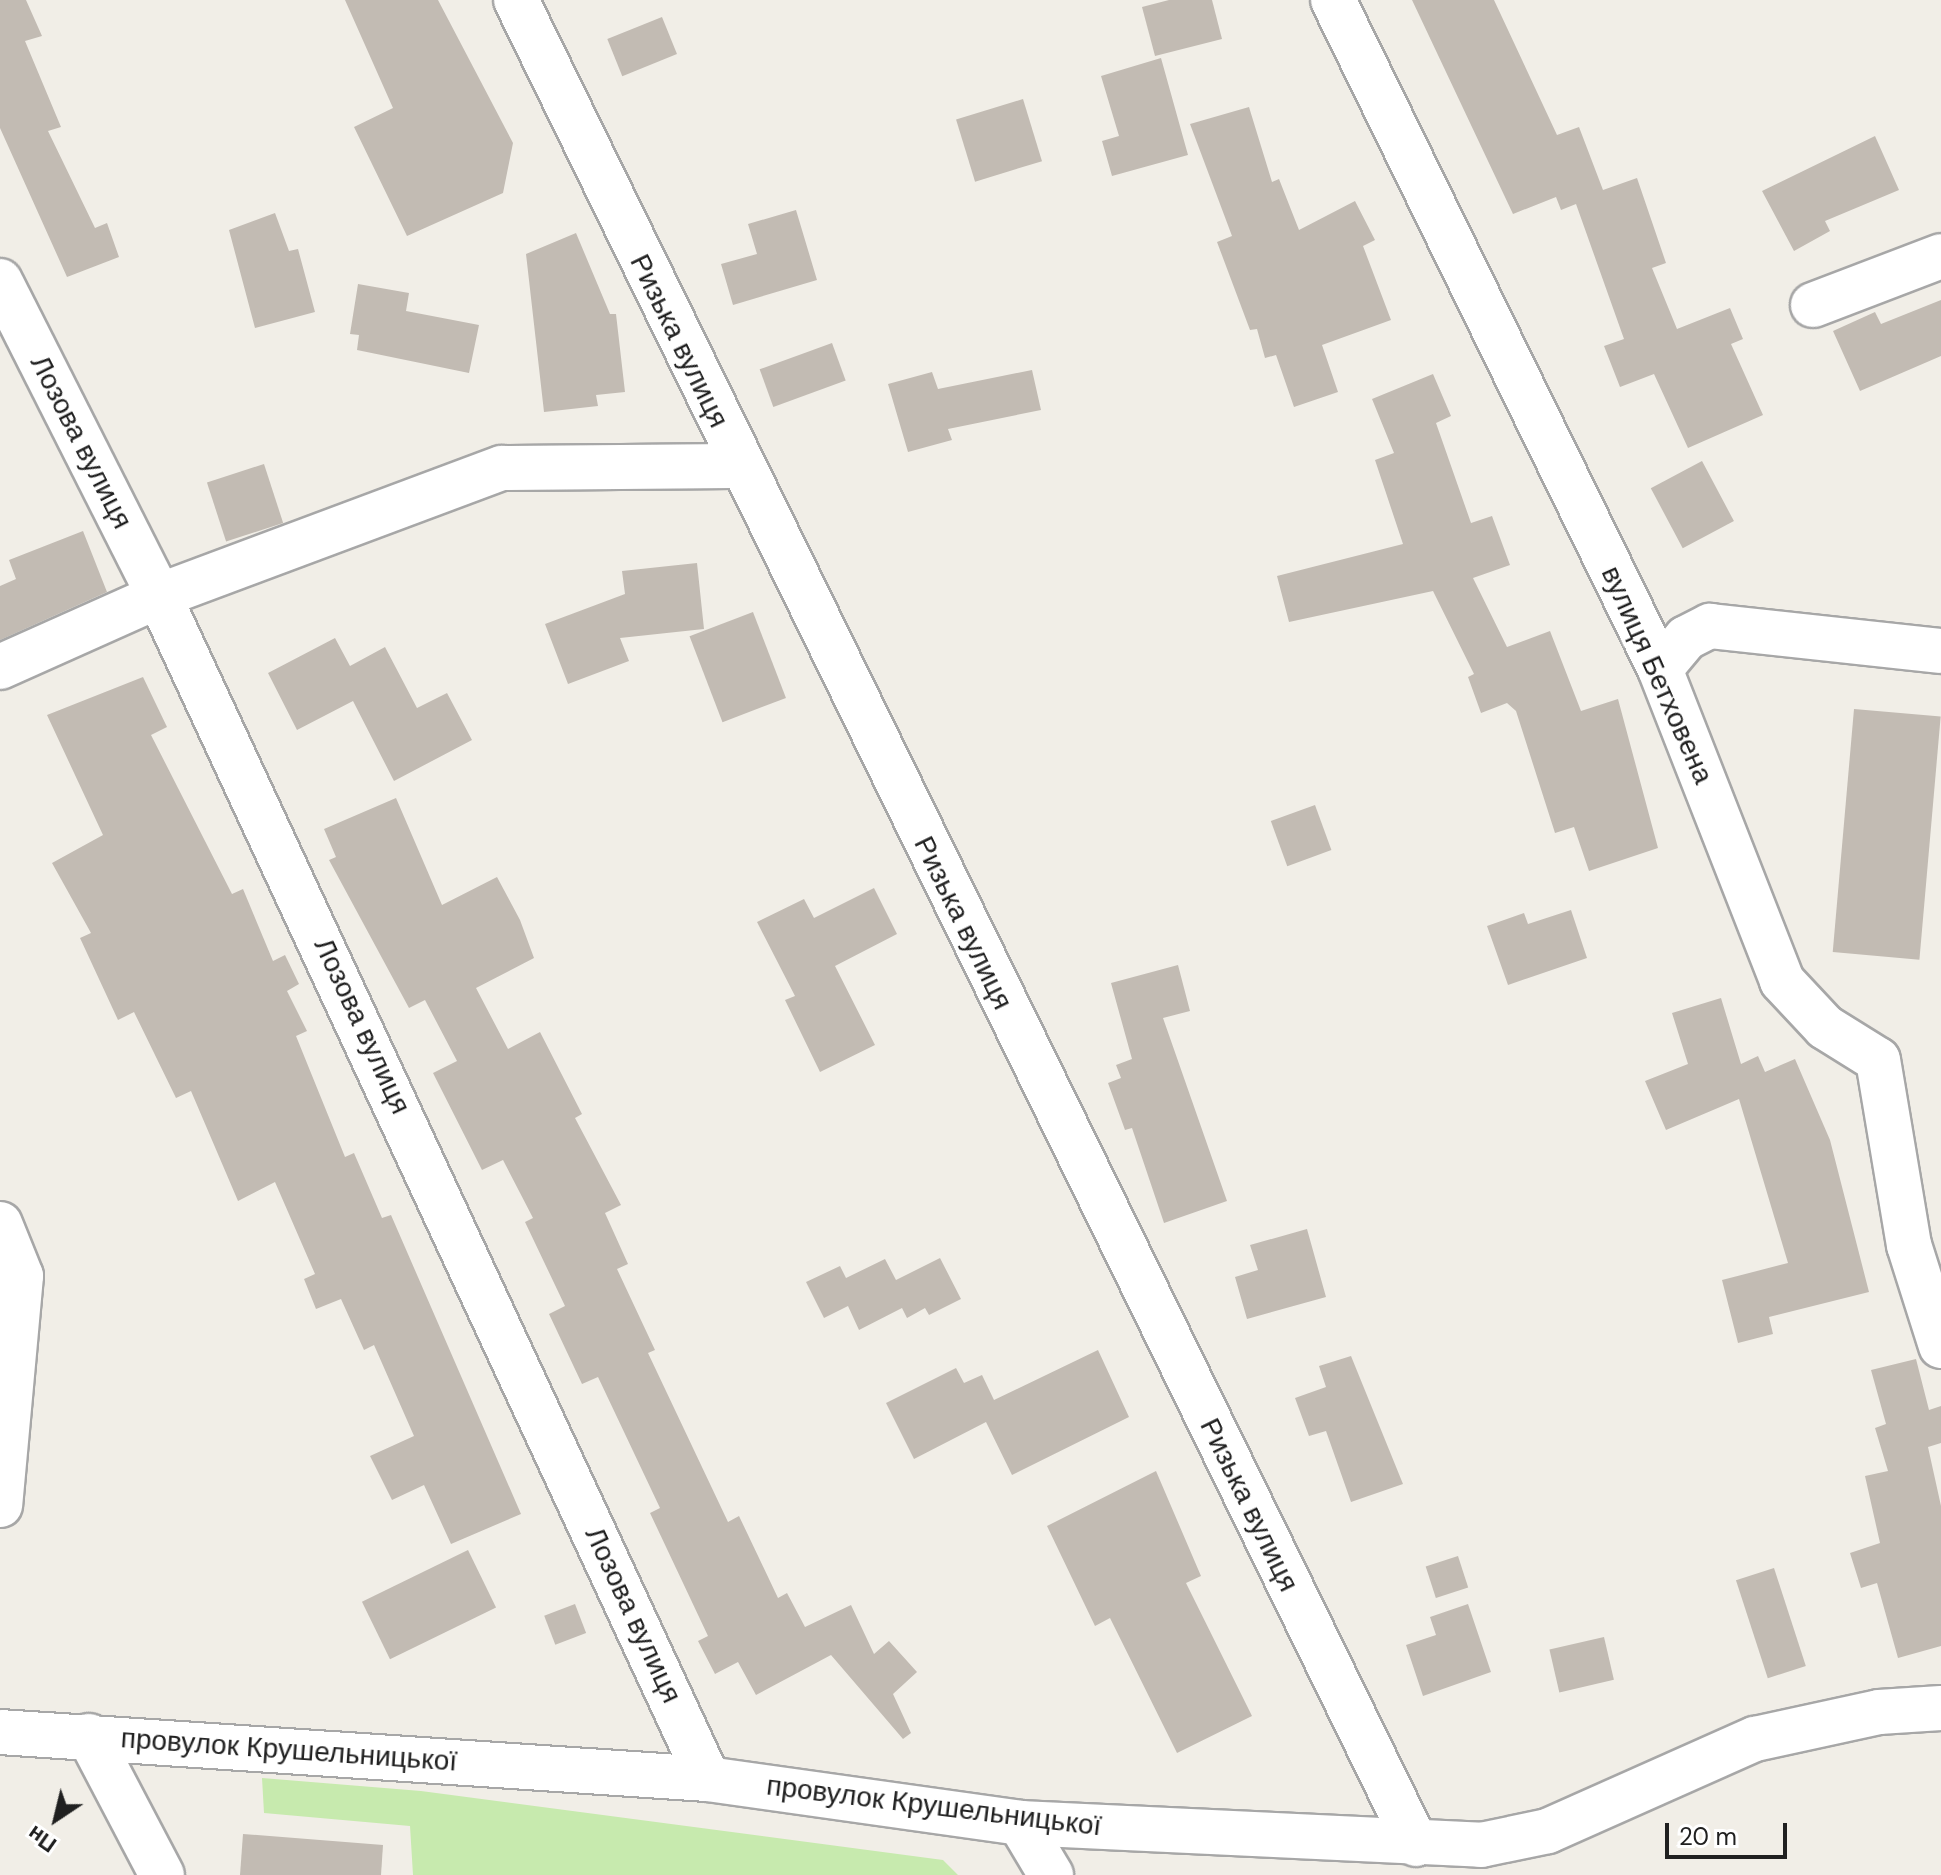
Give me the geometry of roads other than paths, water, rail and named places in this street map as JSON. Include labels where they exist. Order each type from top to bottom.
[{"type":"street","name":"Ризька вулиця","points":[[516,0],[739,466],[1416,1844]]},
{"type":"street","name":"вулиця Бетховена","points":[[1333,0],[1660,669],[1782,981],[1825,1027],[1878,1060],[1909,1245],[1941,1346]]},
{"type":"street","points":[[1813,305],[1941,256]]},
{"type":"street","name":"Лозова вулиця","points":[[0,281],[159,596],[708,1779]]},
{"type":"street","points":[[0,667],[159,596],[502,468],[739,466]]},
{"type":"street","points":[[1660,669],[1686,638],[1710,626],[1941,651]]},
{"type":"street","points":[[0,1224],[21,1276],[0,1505]]},
{"type":"street","name":"провулок Крушельницької","points":[[0,1732],[708,1779],[1020,1823],[1481,1845],[1548,1831],[1755,1739],[1879,1712],[1941,1708]]},
{"type":"street","points":[[89,1736],[162,1875]]},
{"type":"street","points":[[1020,1823],[1051,1875]]}]
